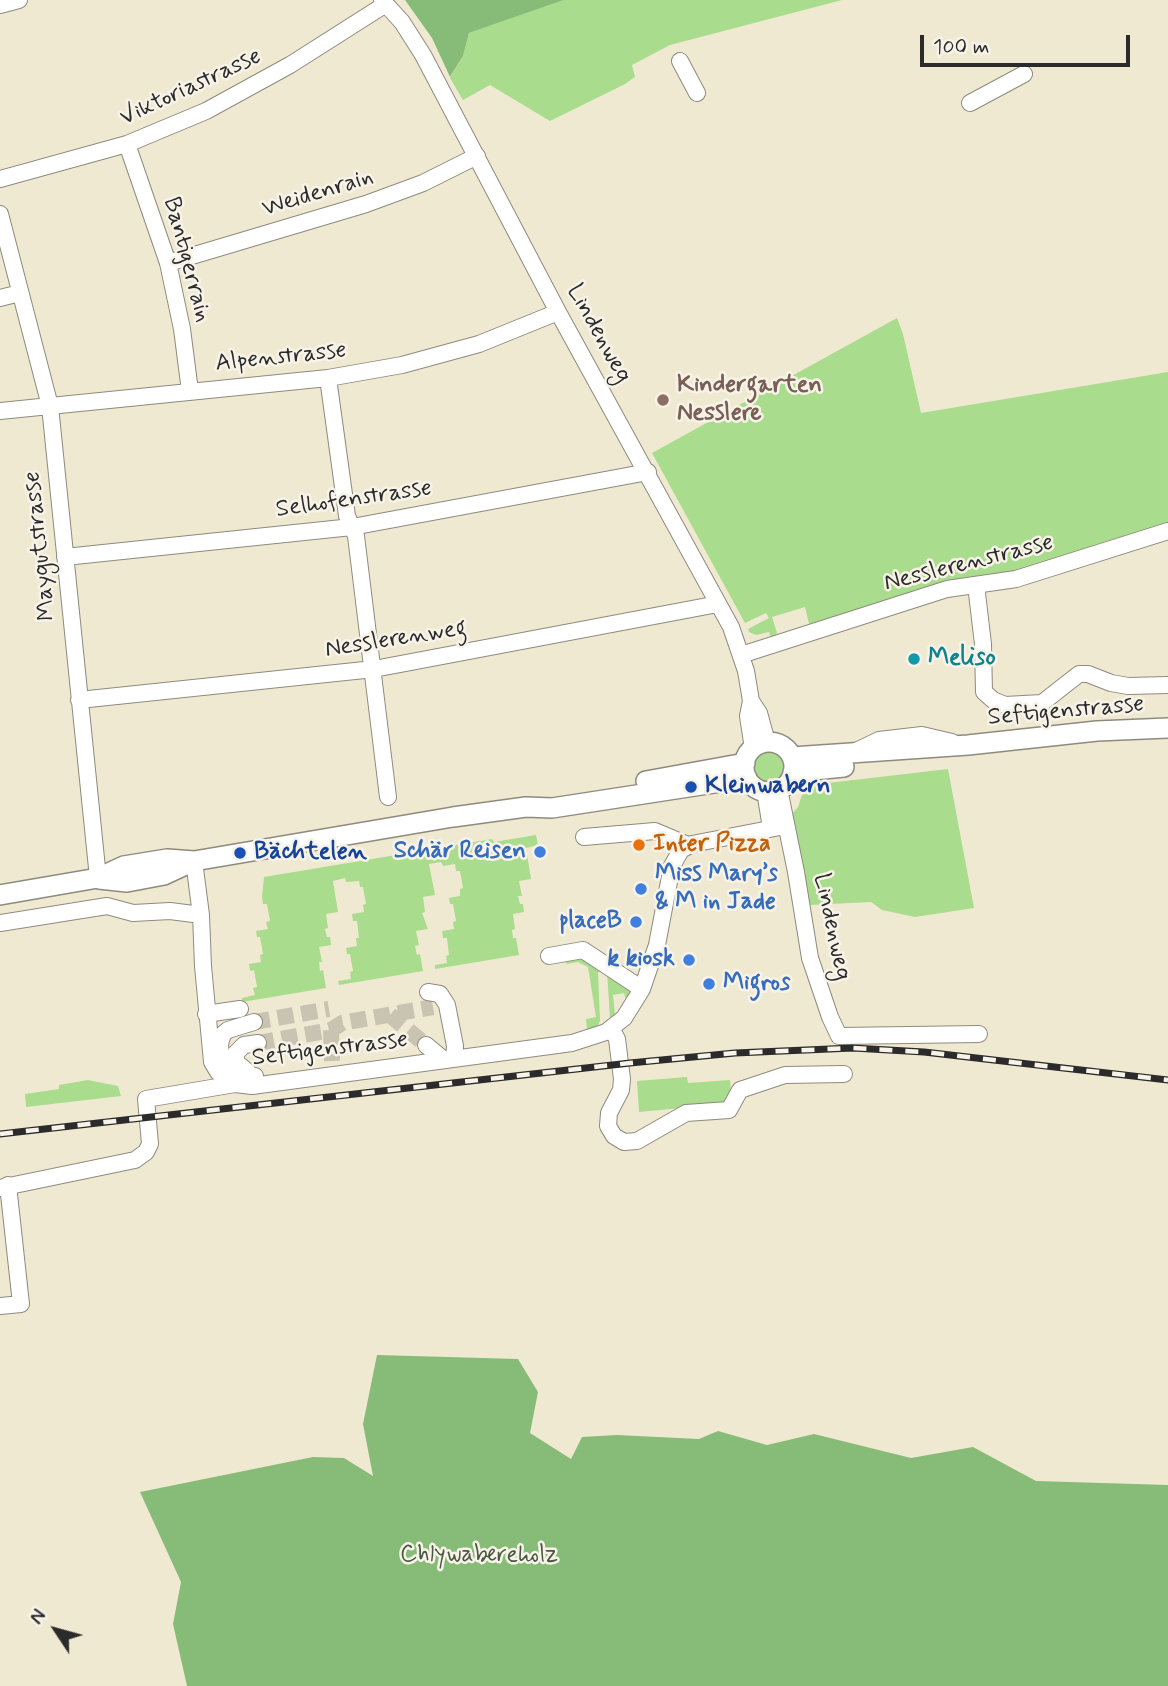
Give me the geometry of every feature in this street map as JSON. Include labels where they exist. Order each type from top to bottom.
[{"type":"main road","name":"Seftigenstrasse","points":[[793,765],[848,754],[1097,731],[1168,728]]},
{"type":"main road","name":"Seftigenstrasse","points":[[793,765],[925,759],[968,745]]},
{"type":"main road","points":[[0,895],[98,878],[131,865],[167,859],[194,861],[526,807],[552,808],[753,758],[782,746],[793,765],[791,779],[772,790],[758,789],[753,758]]},
{"type":"street","points":[[0,5],[19,0]]},
{"type":"street","name":"Viktoriastrasse","points":[[0,179],[127,144],[206,111],[290,65],[384,2]]},
{"type":"street","name":"Lindenweg","points":[[384,2],[402,22],[423,55],[558,312],[731,627],[741,655],[751,701],[760,713],[753,758]]},
{"type":"street","points":[[680,61],[697,93]]},
{"type":"street","points":[[970,103],[1024,74]]},
{"type":"street","name":"Bantigerrain","points":[[127,144],[168,263],[182,330],[190,391]]},
{"type":"street","name":"Weidenrain","points":[[168,263],[366,204],[423,183],[477,156]]},
{"type":"street","name":"Maygutstrasse","points":[[0,214],[4,248],[20,293],[50,406],[98,878]]},
{"type":"street","points":[[0,298],[20,293]]},
{"type":"street","name":"Alpenstrasse","points":[[0,411],[328,377],[402,365],[466,347],[558,312]]},
{"type":"street","points":[[328,377],[347,516],[356,536],[388,797]]},
{"type":"street","name":"Selhofenstrasse","points":[[65,557],[352,527],[648,472]]},
{"type":"street","name":"Nesslerenstrasse","points":[[741,655],[947,589],[1016,579],[1168,531]]},
{"type":"street","points":[[976,585],[983,643],[984,692],[993,701],[1005,705],[1042,703],[1079,674],[1088,674],[1128,686],[1168,685]]},
{"type":"street","name":"Nesslerenweg","points":[[79,700],[374,669],[718,604]]},
{"type":"street","name":"Lindenweg","points":[[772,790],[778,827],[796,872],[810,958],[839,1036],[979,1034]]},
{"type":"street","points":[[584,837],[655,831],[688,845],[778,827]]},
{"type":"street","name":"Seftigenstrasse","points":[[194,861],[201,915],[211,1053],[215,1068],[223,1077],[235,1084],[253,1086],[328,1071],[572,1043],[611,1028],[624,1018],[642,989],[657,945],[674,860],[688,845]]},
{"type":"street","points":[[0,923],[107,906],[133,913],[170,911],[201,915]]},
{"type":"street","points":[[549,956],[581,942],[642,989]]},
{"type":"street","points":[[426,1045],[449,1059],[455,1046],[436,1001]]},
{"type":"street","points":[[207,1018],[246,1016],[223,1034],[220,1044],[221,1056],[230,1068],[239,1074],[253,1076],[304,1070],[328,1071]]},
{"type":"street","points":[[611,1028],[617,1039],[622,1079],[621,1090],[609,1112],[608,1126],[614,1136],[624,1142],[637,1141],[686,1113],[729,1110],[740,1090],[785,1075],[844,1074]]},
{"type":"street","points":[[253,1076],[240,1066],[234,1057],[244,1045],[258,1043]]},
{"type":"street","points":[[0,1306],[21,1304],[4,1186],[135,1160],[146,1152],[150,1144],[146,1099],[235,1084]]},
{"type":"green space","points":[[405,0],[564,0],[469,33],[463,56],[450,77],[432,38]]},
{"type":"green space","points":[[564,0],[842,0],[670,45],[632,65],[635,77],[625,84],[550,121],[490,85],[463,100],[450,78],[463,56],[469,33]]},
{"type":"green space","points":[[897,318],[921,413],[1168,372],[1168,527],[1011,573],[941,583],[809,624],[805,607],[772,617],[777,633],[771,640],[769,632],[756,635],[749,632],[748,629],[769,618],[766,613],[745,623],[652,453]]},
{"type":"green space","points":[[769,749],[782,754],[787,767],[782,780],[769,785],[756,780],[751,767],[756,754]]},
{"type":"green space","points":[[948,769],[974,908],[915,917],[882,910],[871,902],[809,905],[790,816],[798,807],[804,789],[811,785]]},
{"type":"green space","points":[[536,835],[538,845],[526,848],[531,879],[519,881],[522,896],[518,896],[524,912],[513,914],[513,938],[516,938],[519,955],[435,969],[435,965],[447,963],[446,956],[449,955],[447,938],[443,938],[442,931],[454,929],[453,922],[456,921],[449,898],[460,896],[460,889],[463,888],[460,871],[456,871],[455,864],[429,864],[435,895],[423,897],[425,912],[422,913],[428,929],[416,931],[419,945],[415,946],[417,955],[420,954],[423,971],[339,985],[338,981],[351,979],[350,972],[353,971],[346,948],[357,946],[356,938],[359,938],[357,921],[353,921],[352,914],[364,912],[363,905],[366,904],[359,881],[346,882],[345,878],[333,881],[338,912],[326,914],[328,928],[325,929],[331,945],[319,947],[322,962],[319,962],[320,971],[323,970],[326,988],[242,1002],[242,998],[255,995],[253,988],[257,987],[254,970],[250,971],[249,964],[261,962],[260,955],[263,954],[256,931],[268,929],[266,922],[270,921],[267,904],[263,904],[262,897],[264,877],[492,839],[494,842]]},
{"type":"green space","points":[[584,953],[631,988],[631,994],[626,1000],[624,993],[613,995],[615,1015],[610,1019],[607,971],[598,972],[600,1021],[597,1027],[587,1030],[586,1019],[596,1017],[588,967],[578,962],[566,964],[565,957]]},
{"type":"green space","points":[[687,1077],[688,1083],[730,1080],[732,1103],[639,1112],[637,1081]]},
{"type":"green space","points":[[88,1080],[118,1086],[121,1096],[26,1107],[25,1094],[59,1089],[59,1085]]},
{"type":"green space","name":"Chlywabereholz","points":[[377,1355],[518,1359],[538,1392],[530,1433],[571,1459],[582,1437],[617,1435],[699,1439],[718,1431],[767,1445],[814,1434],[911,1458],[973,1447],[1036,1481],[1168,1485],[1168,1686],[187,1686],[173,1624],[181,1582],[140,1492],[313,1457],[344,1458],[373,1476],[363,1424]]},
{"type":"tunnel","points":[[258,1043],[331,1030],[342,1023],[433,1007]]},
{"type":"tunnel","points":[[254,1022],[329,1009]]},
{"type":"tunnel","points":[[390,1015],[426,1045]]},
{"type":"tunnel","points":[[331,1030],[332,1061]]},
{"type":"railway","points":[[0,1134],[735,1053],[853,1048],[924,1052],[1168,1080]]},
{"type":"place","name":"Kindergarten Nesslere","points":[[663,400]]},
{"type":"place","name":"Meliso","points":[[914,659]]},
{"type":"place","name":"Kleinwabern","points":[[691,787]]},
{"type":"place","name":"Inter Pizza","points":[[639,845]]},
{"type":"place","name":"Schär Reisen","points":[[540,852]]},
{"type":"place","name":"Bächtelen","points":[[240,853]]},
{"type":"place","name":"Miss Mary’s & M in Jade","points":[[641,889]]},
{"type":"place","name":"placeB","points":[[636,922]]},
{"type":"place","name":"k kiosk","points":[[689,960]]},
{"type":"place","name":"Migros","points":[[709,984]]}]
